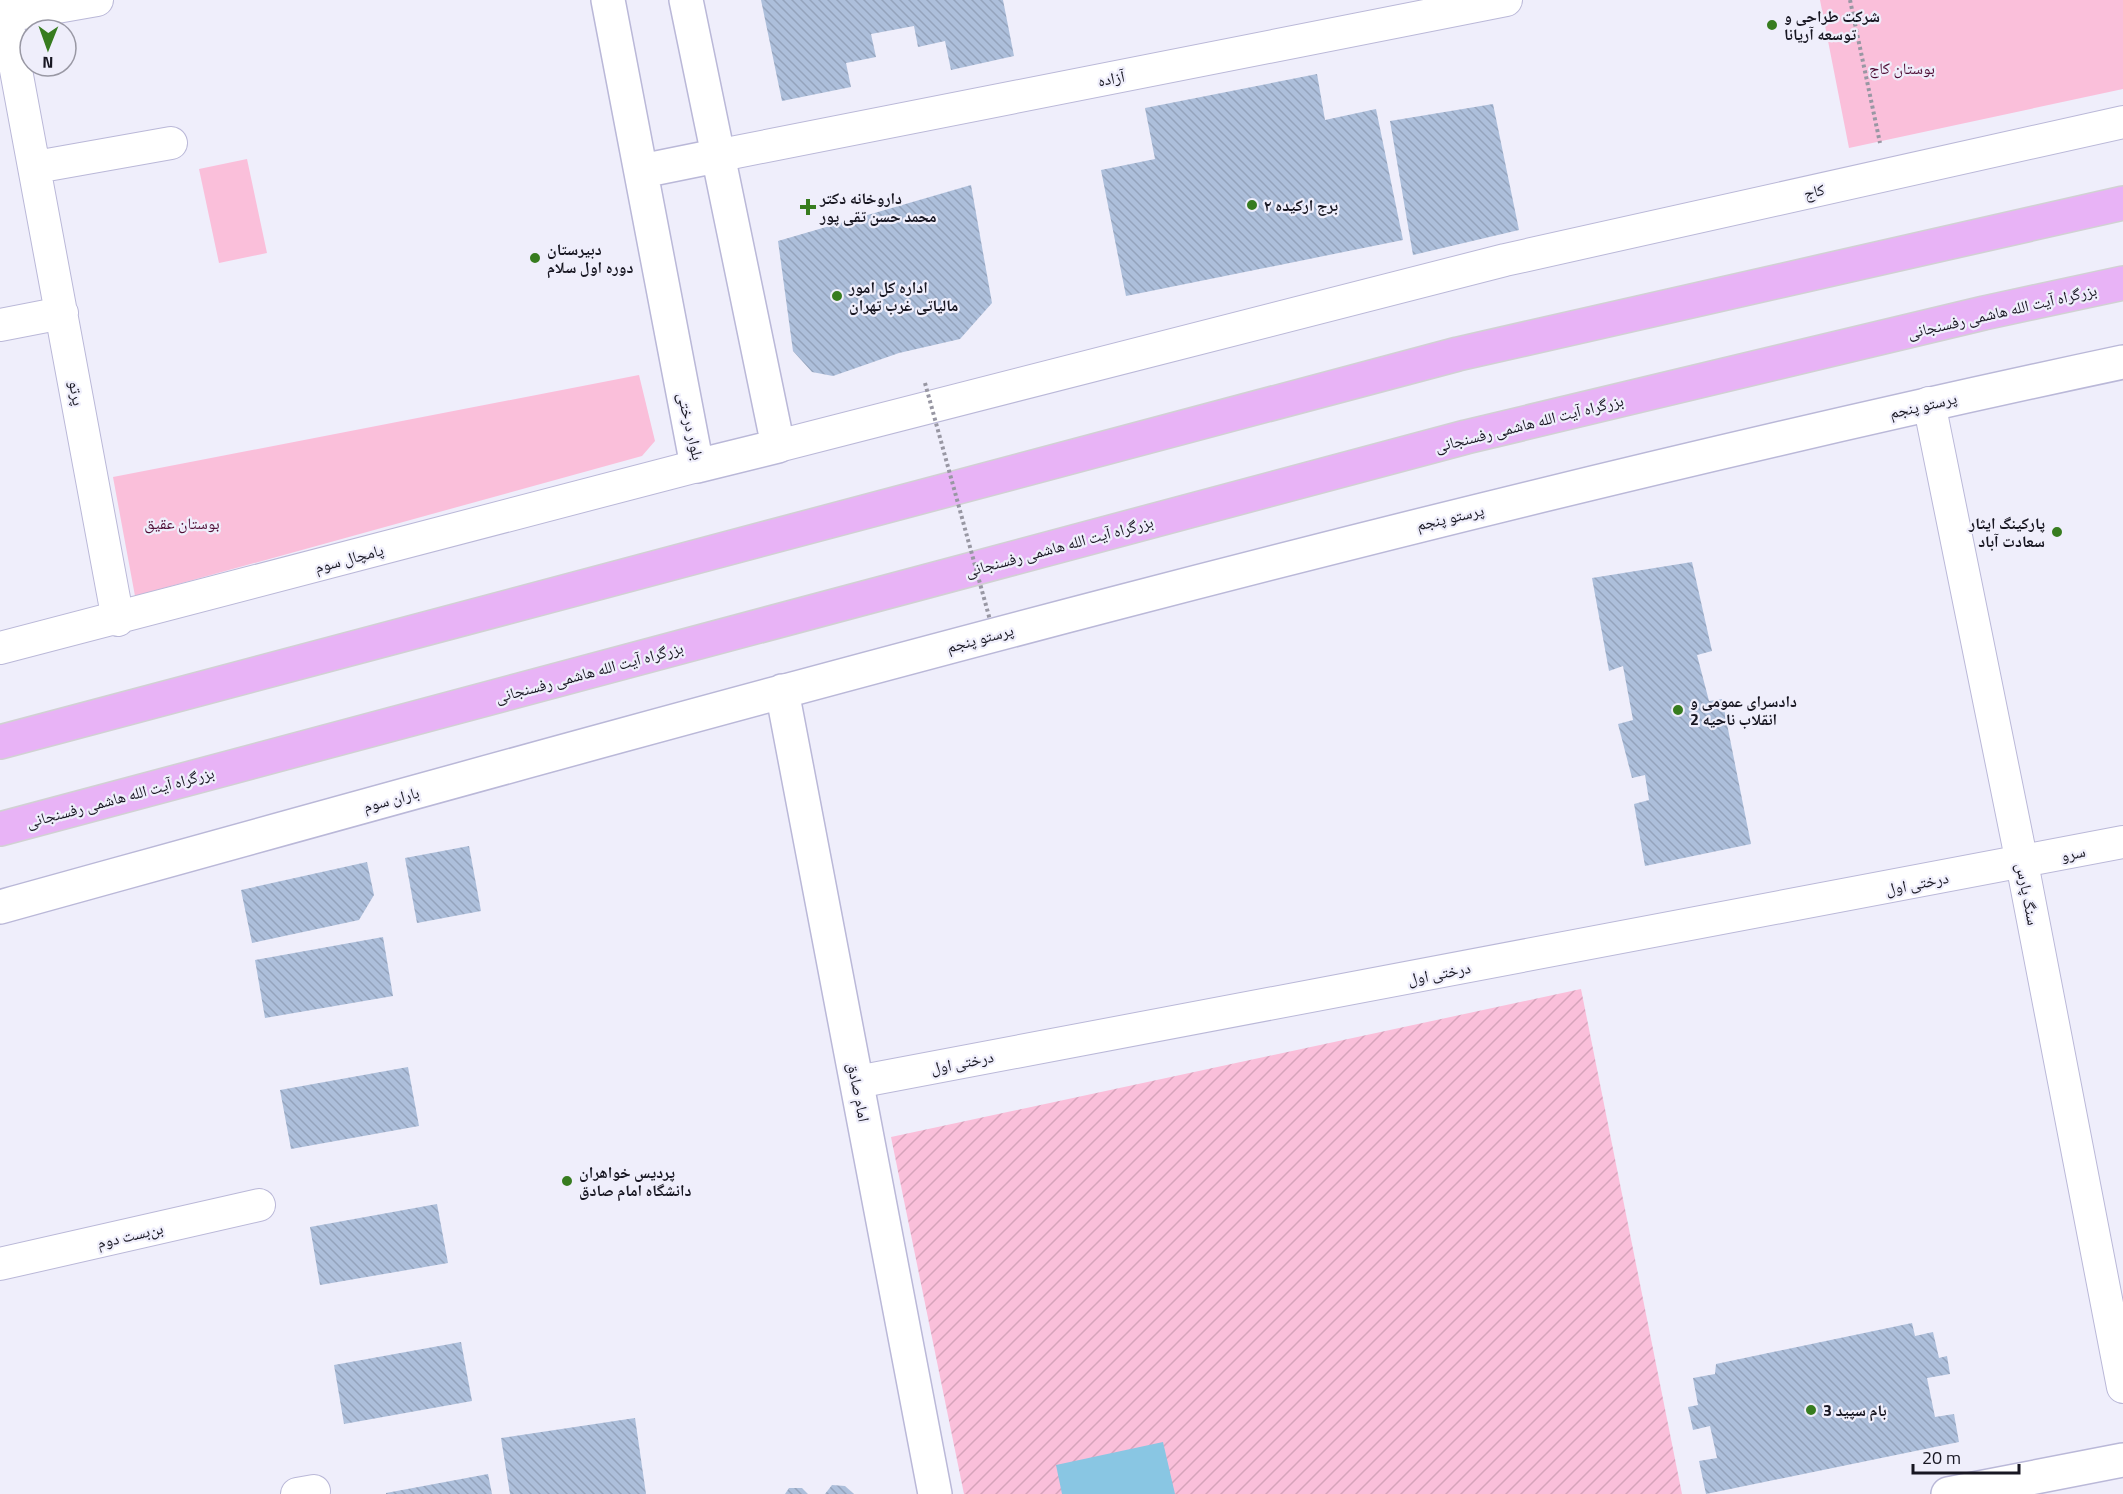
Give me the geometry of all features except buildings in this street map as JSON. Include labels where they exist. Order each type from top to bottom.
[{"type":"highway","points":[[0,742],[1458,354],[2123,202]]},
{"type":"highway","name":"بزرگراه آیت الله هاشمی رفسنجانی","points":[[0,830],[1466,437],[1973,316],[2123,283]]},
{"type":"street","points":[[3,11],[97,0]]},
{"type":"street","name":"بلوار درختی","points":[[608,0],[697,466],[778,446]]},
{"type":"street","points":[[686,0],[716,156],[778,446]]},
{"type":"street","name":"آزاده","points":[[716,156],[1506,0]]},
{"type":"street","name":"پرتو","points":[[3,11],[36,167],[117,620]]},
{"type":"street","name":"کاج","points":[[778,446],[1505,260],[2123,122]]},
{"type":"street","points":[[36,167],[171,143]]},
{"type":"street","points":[[642,171],[716,156]]},
{"type":"street","points":[[0,325],[62,313]]},
{"type":"street","name":"پرستو پنجم","points":[[782,691],[1394,530],[1929,403],[2123,362]]},
{"type":"street","name":"سنگ پارس","points":[[1929,403],[2022,863],[2123,1387]]},
{"type":"street","name":"پامچال سوم","points":[[0,648],[117,620],[697,466]]},
{"type":"street","name":"باران سوم","points":[[0,907],[782,691]]},
{"type":"street","name":"امام صادق","points":[[782,691],[935,1494]]},
{"type":"street","name":"سرو","points":[[2022,863],[2123,842]]},
{"type":"street","name":"درختی اول","points":[[857,1082],[2022,863]]},
{"type":"street","name":"بن‌بست دوم","points":[[0,1264],[259,1205]]},
{"type":"street","points":[[1948,1494],[2123,1460]]},
{"type":"path","points":[[1850,0],[1887,175]]},
{"type":"path","points":[[925,383],[990,620]]},
{"type":"green space","name":"بوستان کاج","points":[[1820,0],[2123,0],[2123,89],[1849,148]]},
{"type":"green space","points":[[247,159],[267,253],[219,263],[199,169]]},
{"type":"green space","name":"بوستان عقیق","points":[[639,375],[655,441],[642,456],[135,596],[113,477]]},
{"type":"green space","points":[[1581,989],[1682,1494],[964,1494],[891,1137]]},
{"type":"water","points":[[1163,1442],[1175,1494],[1062,1494],[1056,1465]]},
{"type":"place","name":"شرکت طراحی و توسعه آریانا","points":[[1772,25]]},
{"type":"place","name":"برج ارکیده ۲","points":[[1252,205]]},
{"type":"place","name":"داروخانه دکتر محمد حسن تقی پور","points":[[808,207]]},
{"type":"place","name":"دبیرستان دوره اول سلام","points":[[535,258]]},
{"type":"place","name":"اداره کل امور مالیاتی غرب تهران","points":[[837,296]]},
{"type":"place","name":"پارکینگ ایثار سعادت آباد","points":[[2057,532]]},
{"type":"place","name":"دادسرای عمومی و انقلاب ناحیه 2","points":[[1678,710]]},
{"type":"place","name":"پردیس خواهران دانشگاه امام صادق","points":[[567,1181]]},
{"type":"place","name":"بام سپید 3","points":[[1811,1410]]}]
